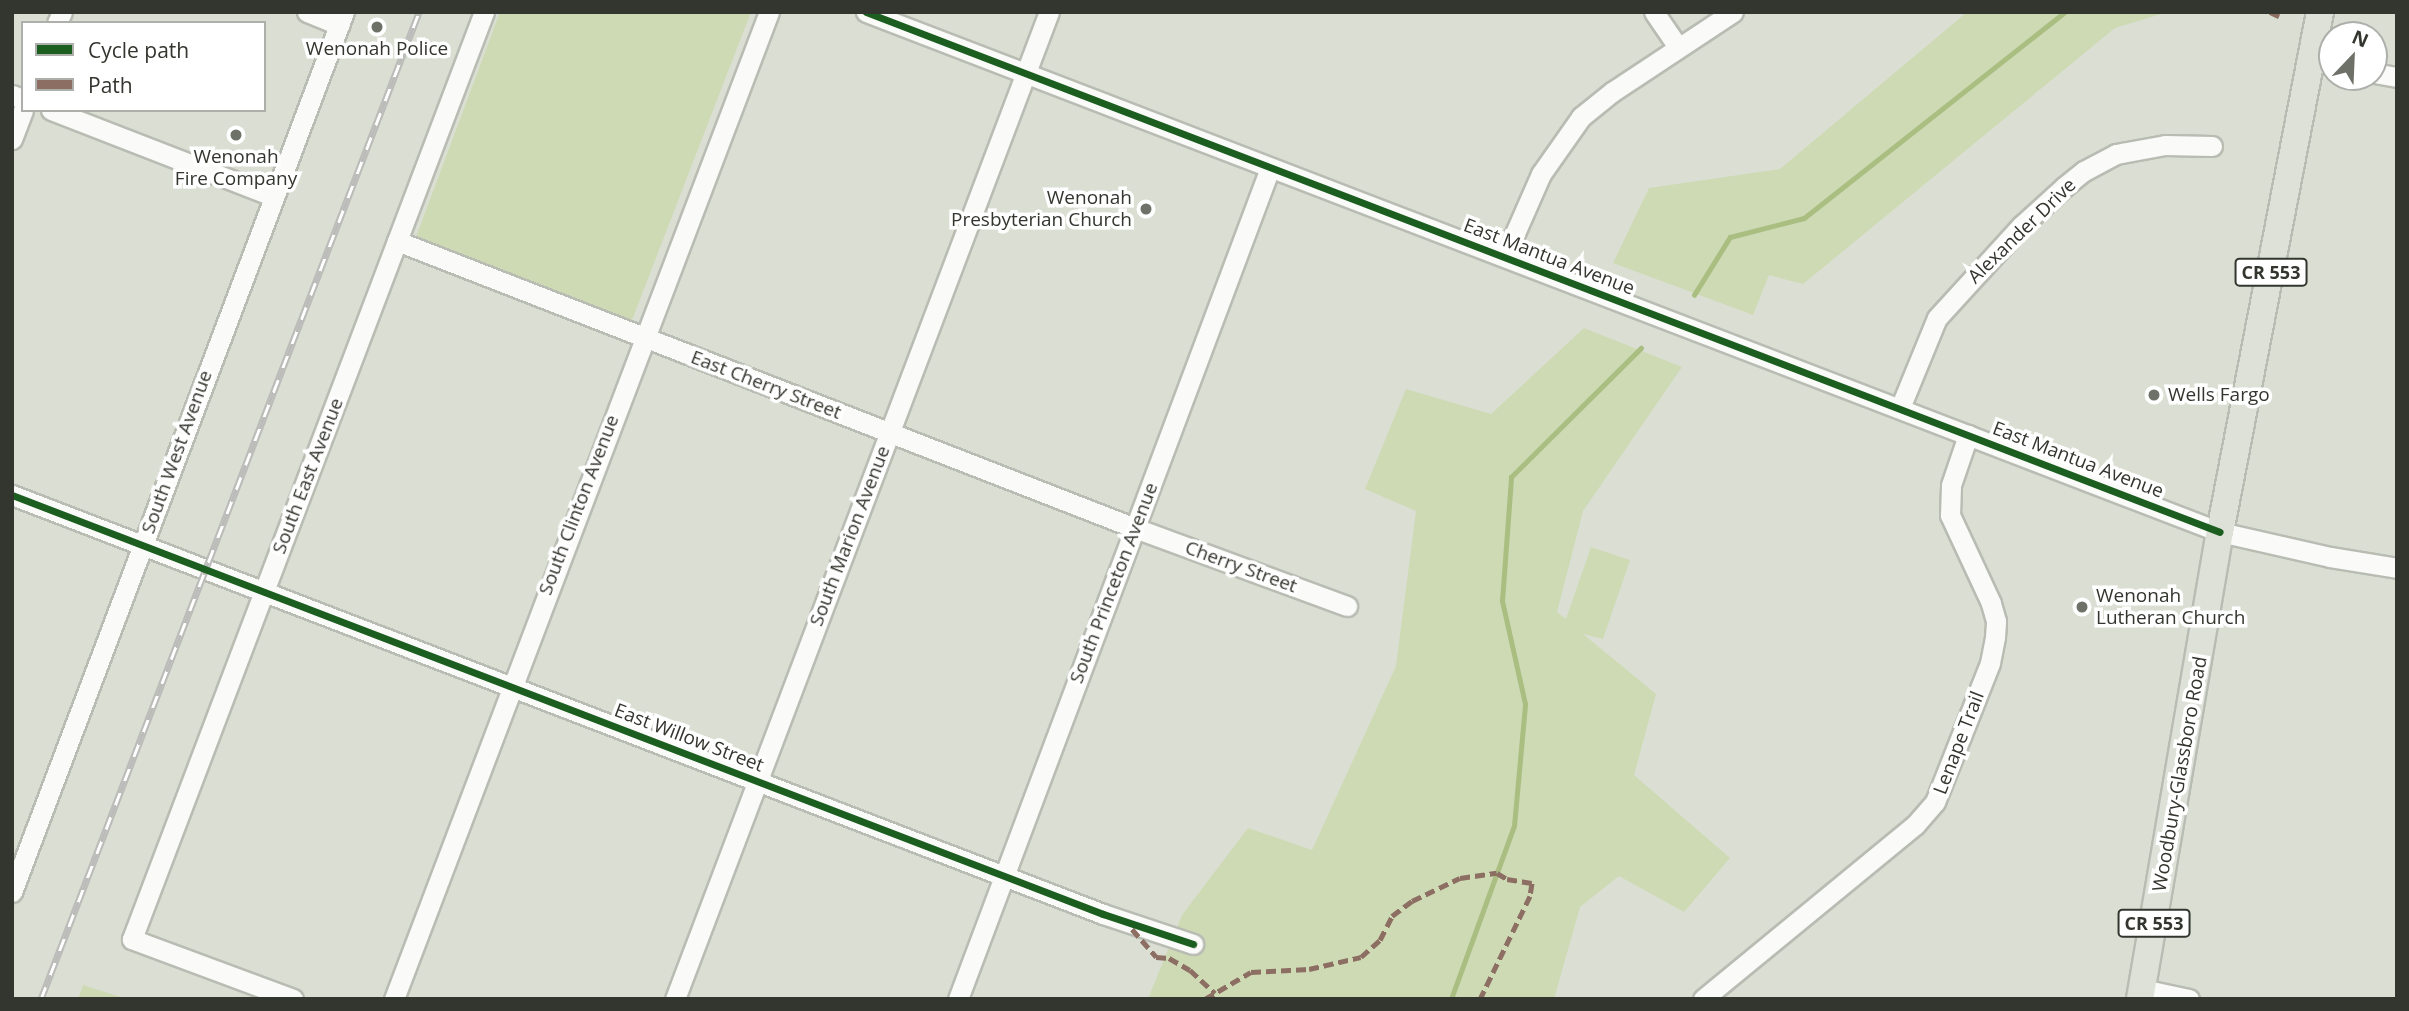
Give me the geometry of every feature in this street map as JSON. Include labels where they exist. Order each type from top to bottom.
[{"type":"main road","name":"Woodbury-Glassboro Road","points":[[2141,994],[2220,532],[2318,81]]},
{"type":"street","points":[[307,12],[342,19]]},
{"type":"street","name":"South East Avenue","points":[[293,999],[132,939],[484,12]]},
{"type":"street","name":"South Clinton Avenue","points":[[394,999],[510,687],[769,12]]},
{"type":"street","name":"East Mantua Avenue","points":[[866,12],[2220,532],[2397,569]]},
{"type":"street","name":"South Marion Avenue","points":[[675,999],[1049,12]]},
{"type":"street","points":[[1654,12],[1678,47]]},
{"type":"street","points":[[1504,256],[1541,174],[1581,117],[1678,47],[1733,12]]},
{"type":"street","name":"South West Avenue","points":[[12,892],[342,19]]},
{"type":"street","points":[[12,139],[22,112]]},
{"type":"street","points":[[56,112],[273,196]]},
{"type":"street","name":"Alexander Drive","points":[[1900,408],[1937,318],[2021,226],[2064,187],[2084,171],[2116,154],[2165,145],[2212,146]]},
{"type":"street","name":"South Princeton Avenue","points":[[958,999],[1270,168]]},
{"type":"street","name":"East Cherry Street","points":[[397,242],[1135,528]]},
{"type":"street","name":"Lenape Trail","points":[[1703,999],[1915,825],[1935,802],[1990,663],[1995,637],[1992,603],[1950,515],[1951,485],[1968,435]]},
{"type":"street","name":"East Willow Street","points":[[12,495],[1103,914],[1193,944]]},
{"type":"street","name":"Cherry Street","points":[[1135,528],[1346,606]]},
{"type":"street","points":[[2141,994],[2189,999]]},
{"type":"green space","points":[[500,12],[751,12],[632,320],[416,237]]},
{"type":"green space","points":[[1967,12],[2168,12],[2115,28],[1803,284],[1769,275],[1753,315],[1613,263],[1649,188],[1780,169]]},
{"type":"green space","points":[[1584,328],[1682,367],[1583,511],[1557,612],[1566,619],[1591,547],[1630,560],[1603,639],[1583,634],[1656,694],[1634,775],[1730,858],[1684,912],[1619,876],[1580,907],[1554,999],[1148,999],[1182,915],[1248,828],[1312,850],[1396,666],[1416,511],[1365,489],[1406,389],[1491,414]]},
{"type":"green space","points":[[83,985],[127,999],[78,999]]},
{"type":"waterway","points":[[1694,295],[1730,237],[1804,218],[2065,12]]},
{"type":"waterway","points":[[1451,999],[1514,826],[1525,704],[1502,601],[1511,477],[1641,348]]},
{"type":"railway","points":[[41,999],[419,12]]},
{"type":"marked path","points":[[2270,12],[2283,18]]},
{"type":"marked path","points":[[1205,999],[1251,972],[1309,969],[1361,957],[1380,940],[1392,916],[1412,901],[1460,878],[1497,873],[1507,879],[1532,883],[1530,896],[1480,999]]},
{"type":"marked path","points":[[1132,929],[1156,957],[1169,958],[1190,970],[1215,993]]},
{"type":"cycle path","points":[[866,12],[2220,532]]},
{"type":"cycle path","points":[[12,495],[1103,914],[1193,944]]},
{"type":"place","name":"Wenonah Police","points":[[377,27]]},
{"type":"place","name":"Wenonah Fire Company","points":[[236,135]]},
{"type":"place","name":"Wenonah Presbyterian Church","points":[[1146,209]]},
{"type":"place","name":"Wells Fargo","points":[[2154,395]]},
{"type":"place","name":"Wenonah Lutheran Church","points":[[2082,607]]}]
